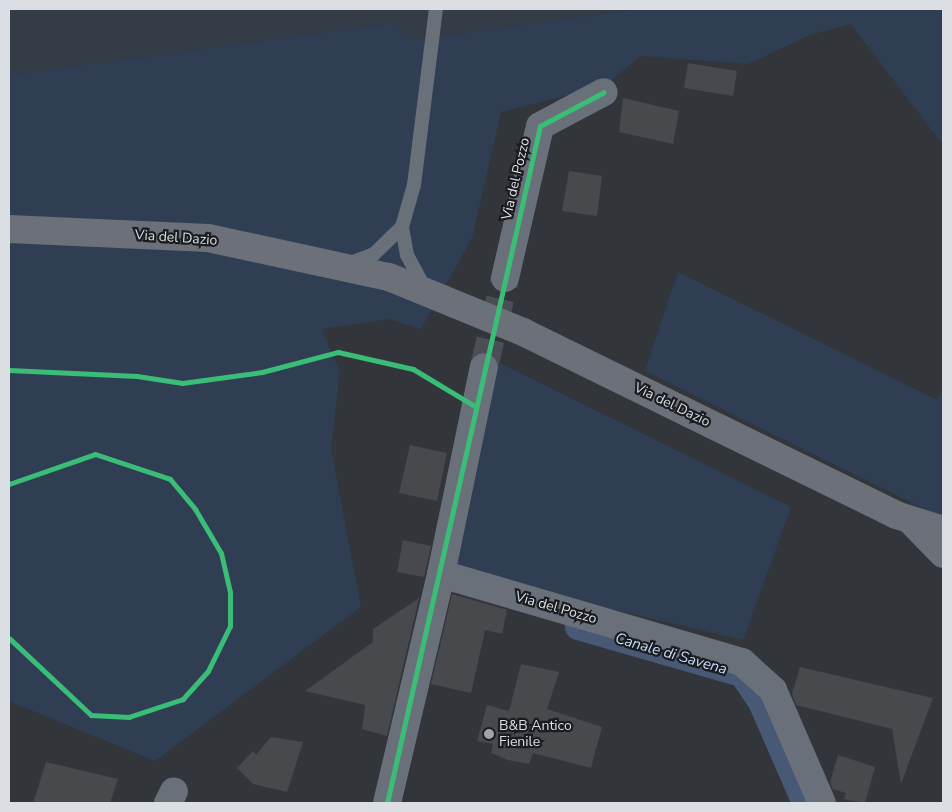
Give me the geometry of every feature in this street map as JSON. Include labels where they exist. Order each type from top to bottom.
[{"type":"main road","name":"Via del Dazio","points":[[9,229],[208,238],[389,277],[523,332],[913,523],[943,530]]},
{"type":"main road","name":"Via del Dazio","points":[[913,523],[943,554]]},
{"type":"street","name":"Via del Pozzo","points":[[505,278],[540,126],[604,92]]},
{"type":"street","points":[[387,803],[442,574],[484,367]]},
{"type":"street","name":"Via del Pozzo","points":[[442,574],[742,662],[773,690],[822,803]]},
{"type":"lane","points":[[428,293],[407,255],[402,227],[414,185],[436,9]]},
{"type":"lane","points":[[340,266],[374,254],[402,227]]},
{"type":"shaded area","points":[[9,9],[640,9],[410,40],[391,23],[9,75]]},
{"type":"shaded area","points":[[640,9],[943,9],[943,145],[851,24],[810,35],[748,64],[641,56],[603,87],[501,112],[472,238],[421,329],[389,319],[322,329],[340,372],[331,449],[361,607],[155,761],[9,701],[9,75],[392,23],[410,40]]},
{"type":"shaded area","points":[[678,272],[937,400],[943,386],[943,518],[645,371]]},
{"type":"shaded area","points":[[490,358],[791,507],[743,640],[446,570]]},
{"type":"building","points":[[688,63],[737,71],[733,96],[684,88]]},
{"type":"building","points":[[623,98],[679,111],[673,144],[619,132]]},
{"type":"building","points":[[569,171],[602,176],[597,216],[562,211]]},
{"type":"building","points":[[410,445],[447,453],[437,501],[399,493]]},
{"type":"building","points":[[403,540],[431,546],[424,577],[397,572]]},
{"type":"building","points":[[452,594],[507,610],[502,634],[485,630],[471,693],[431,684]]},
{"type":"building","points":[[419,598],[387,736],[362,729],[365,705],[305,691],[373,642],[373,629]]},
{"type":"building","points":[[521,664],[559,672],[547,709],[602,727],[591,768],[533,753],[529,764],[508,760],[491,753],[493,744],[477,741],[487,705],[509,711]]},
{"type":"building","points":[[800,667],[933,698],[901,784],[892,729],[796,705],[792,694]]},
{"type":"building","points":[[271,737],[303,742],[287,792],[253,784],[237,768],[253,751],[256,755]]},
{"type":"building","points":[[838,755],[875,767],[865,803],[844,799],[846,793],[833,789],[830,782]]},
{"type":"building","points":[[46,762],[118,779],[110,803],[33,803]]},
{"type":"waterway","name":"Canale di Savena","points":[[578,627],[742,674],[761,702],[805,803]]},
{"type":"tunnel","points":[[484,367],[505,278]]},
{"type":"cycle path","points":[[387,803],[540,126],[604,92]]},
{"type":"cycle path","points":[[9,370],[137,376],[182,383],[262,372],[338,352],[413,369],[476,407]]},
{"type":"cycle path","points":[[9,484],[95,454],[170,479],[195,509],[221,553],[230,592],[230,626],[208,671],[183,699],[129,717],[91,715],[9,638]]},
{"type":"place","name":"B&B Antico Fienile","points":[[489,734]]}]
